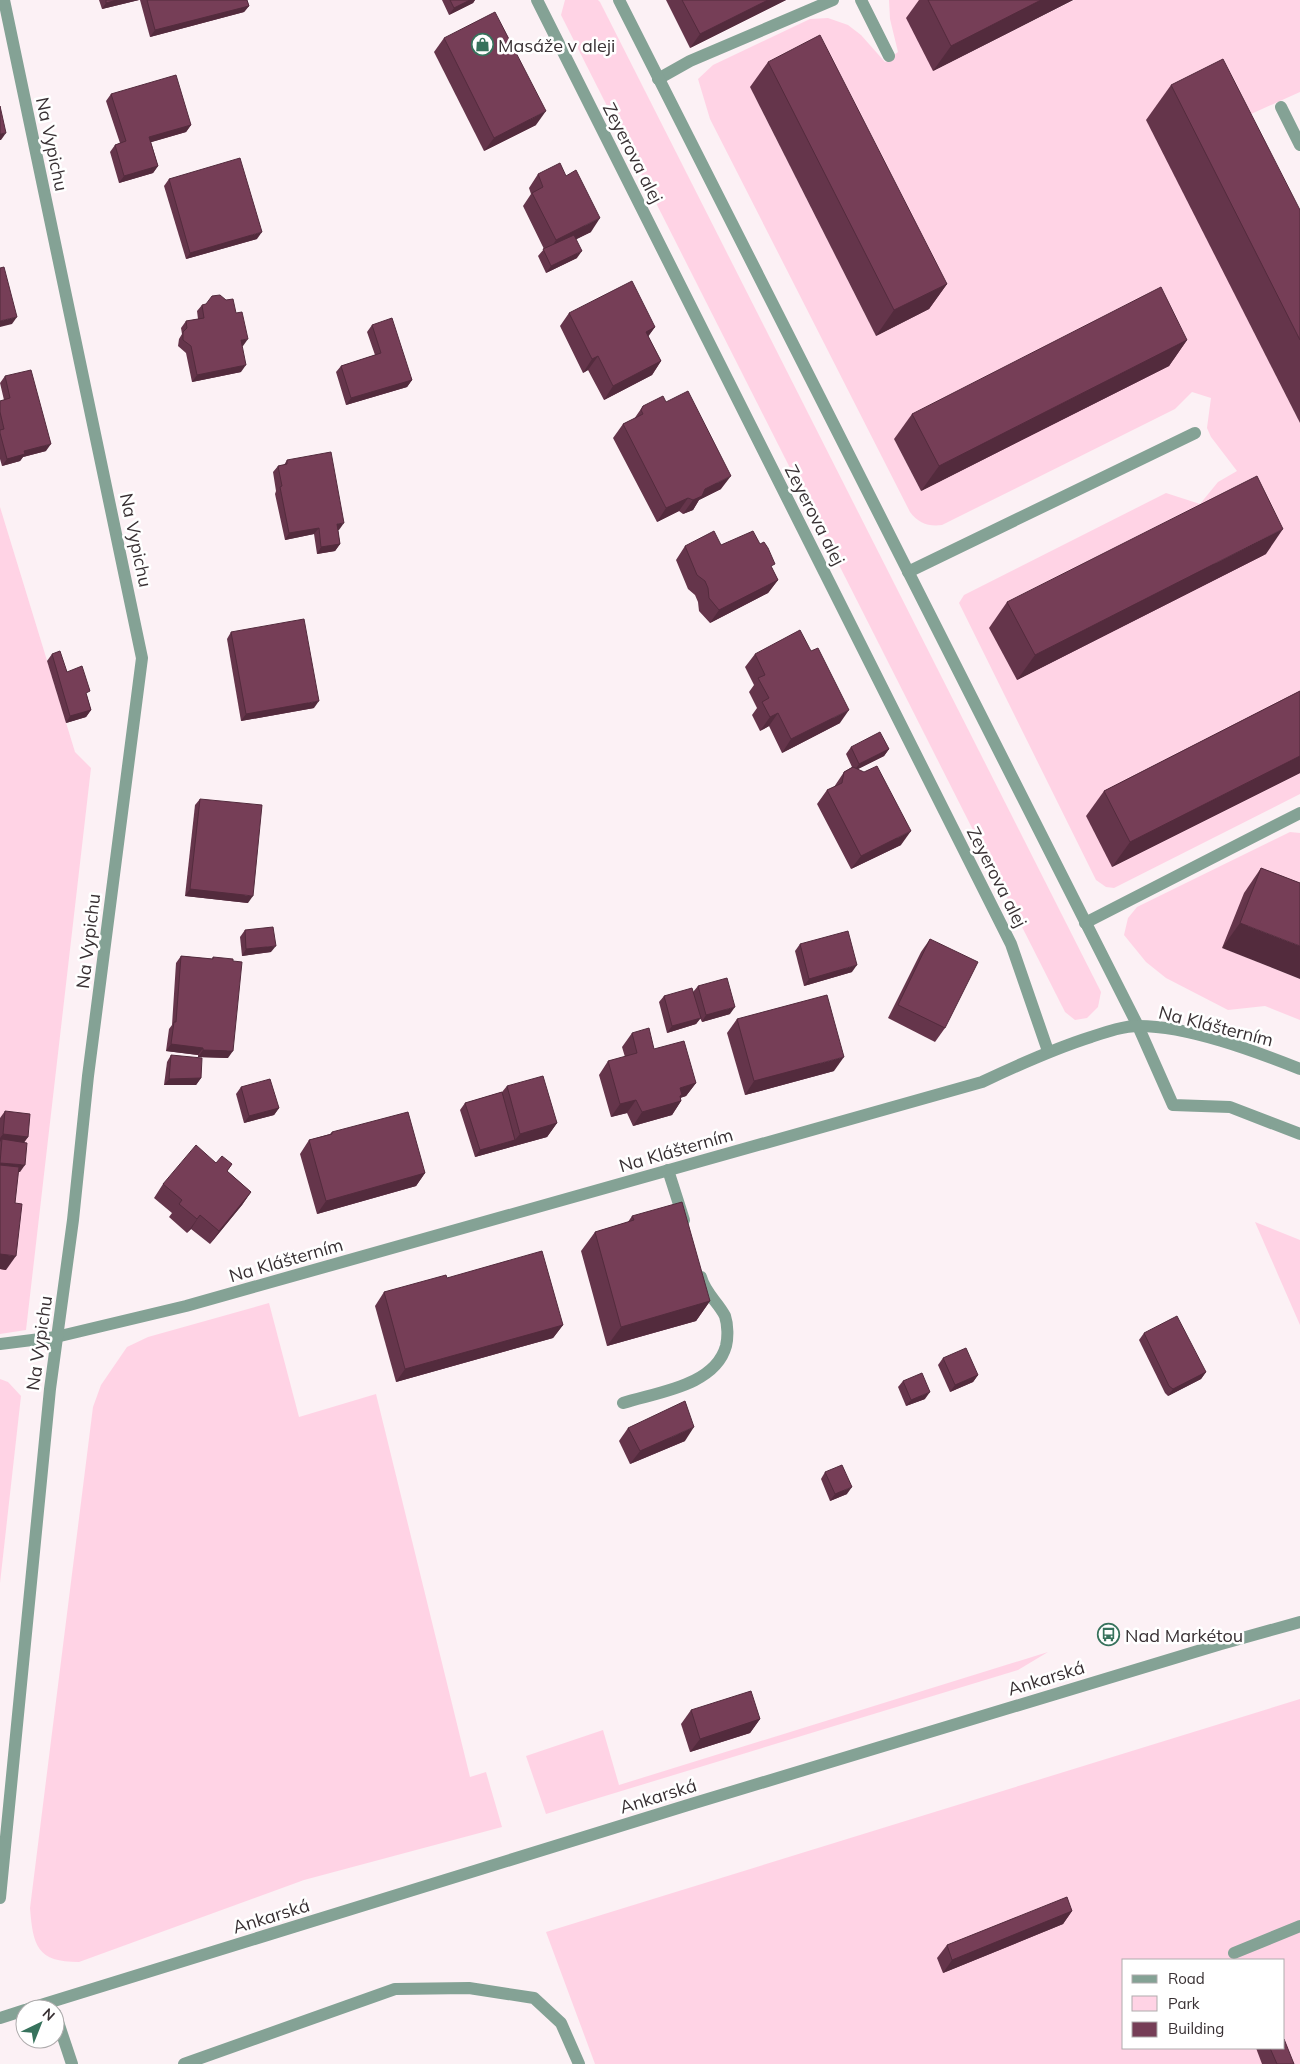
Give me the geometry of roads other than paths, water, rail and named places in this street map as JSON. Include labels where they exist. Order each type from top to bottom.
[{"type":"street","name":"Na Vypichu","points":[[0,1898],[56,1338],[73,1220],[88,1076],[142,658],[4,0]]},
{"type":"street","name":"Zeyerova alej","points":[[537,0],[1011,944],[1048,1051]]},
{"type":"street","points":[[619,0],[1138,1026],[1173,1105],[1230,1107],[1300,1134]]},
{"type":"street","points":[[658,79],[690,61],[833,0]]},
{"type":"street","points":[[861,0],[890,56]]},
{"type":"street","points":[[1281,107],[1300,145]]},
{"type":"street","points":[[908,572],[1194,433]]},
{"type":"street","points":[[1085,922],[1300,813]]},
{"type":"street","name":"Na Klášterním","points":[[0,1344],[56,1338],[186,1306],[982,1082],[1048,1051],[1107,1032],[1138,1026],[1165,1028],[1250,1049],[1300,1069]]},
{"type":"street","points":[[668,1170],[689,1236]]},
{"type":"street","points":[[623,1403],[688,1383],[712,1370],[723,1357],[728,1338],[725,1317],[704,1288],[696,1262]]},
{"type":"street","name":"Ankarská","points":[[65,2004],[678,1808],[1221,1644],[1300,1622]]},
{"type":"street","points":[[1234,1953],[1300,1926]]},
{"type":"street","points":[[184,2064],[395,1989],[469,1988],[534,1998],[561,2023],[579,2064]]},
{"type":"street","name":"Ankarská","points":[[0,2018],[15,2014]]},
{"type":"street","points":[[65,2043],[72,2064]]},
{"type":"place","name":"Masáže v aleji","points":[[482,45]]},
{"type":"place","name":"Nad Markétou","points":[[1109,1635]]}]
